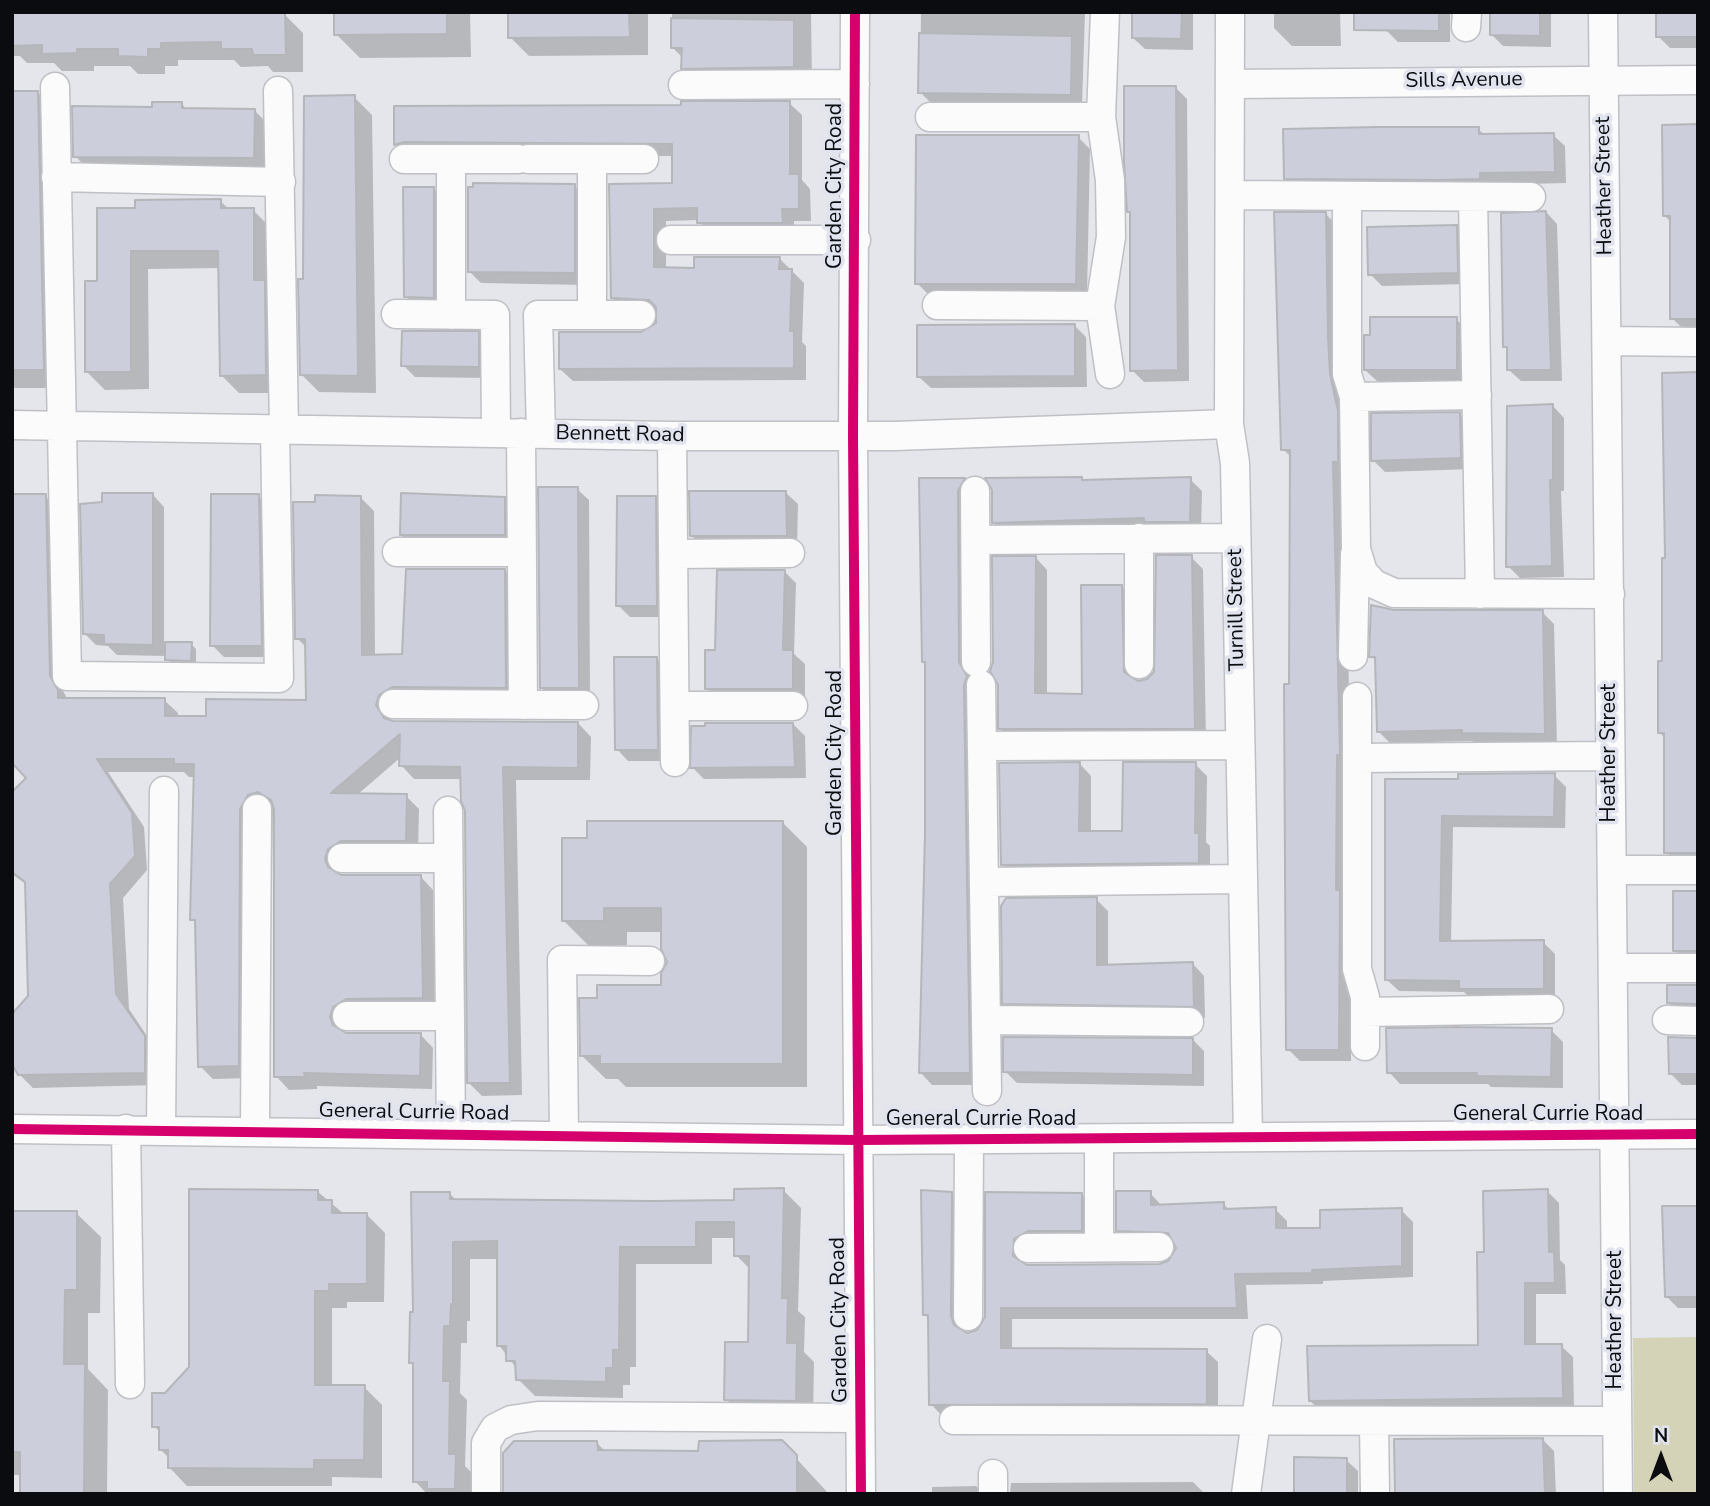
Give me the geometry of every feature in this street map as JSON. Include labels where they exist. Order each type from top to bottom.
[{"type":"street","name":"Garden City Road","points":[[855,12],[853,436],[861,1494]]},
{"type":"street","points":[[1105,12],[1101,117],[1110,180],[1111,237],[1100,306],[1110,374]]},
{"type":"street","name":"Turnill Street","points":[[1230,12],[1228,424],[1235,463],[1248,1138]]},
{"type":"street","name":"Heather Street","points":[[1603,12],[1618,1494]]},
{"type":"street","name":"Sills Avenue","points":[[1230,84],[1698,80]]},
{"type":"street","points":[[683,85],[855,83]]},
{"type":"street","points":[[55,87],[67,676],[279,678],[281,182],[278,91]]},
{"type":"street","points":[[930,117],[1101,117]]},
{"type":"street","points":[[404,159],[644,159]]},
{"type":"street","points":[[451,315],[452,159]]},
{"type":"street","points":[[592,159],[592,315]]},
{"type":"street","points":[[56,177],[281,182]]},
{"type":"street","points":[[1231,195],[1347,198],[1531,197]]},
{"type":"street","points":[[1473,197],[1480,594]]},
{"type":"street","points":[[1347,198],[1348,374],[1354,397],[1356,549],[1353,656]]},
{"type":"street","points":[[671,240],[856,240]]},
{"type":"street","points":[[937,305],[1100,306]]},
{"type":"street","points":[[396,314],[495,315],[520,433]]},
{"type":"street","points":[[523,705],[520,433],[538,315],[641,315]]},
{"type":"street","points":[[1606,341],[1698,342]]},
{"type":"street","points":[[1354,397],[1477,395]]},
{"type":"street","name":"Bennett Road","points":[[12,425],[672,436],[853,436],[1228,424]]},
{"type":"street","points":[[672,436],[675,762]]},
{"type":"street","points":[[975,491],[986,882],[988,1091]]},
{"type":"street","points":[[1139,538],[1139,664]]},
{"type":"street","points":[[976,540],[1236,538]]},
{"type":"street","points":[[1356,549],[1363,572],[1374,584],[1394,593],[1610,594]]},
{"type":"street","points":[[397,552],[522,552]]},
{"type":"street","points":[[673,555],[790,553]]},
{"type":"street","points":[[1357,697],[1357,969],[1365,997],[1365,1046]]},
{"type":"street","points":[[393,704],[584,705]]},
{"type":"street","points":[[675,706],[793,706]]},
{"type":"street","points":[[983,746],[1239,745]]},
{"type":"street","points":[[1357,758],[1610,756]]},
{"type":"street","points":[[161,1130],[164,791]]},
{"type":"street","points":[[255,1130],[257,809]]},
{"type":"street","points":[[448,810],[451,1133]]},
{"type":"street","points":[[342,858],[448,858]]},
{"type":"street","points":[[1612,870],[1698,870]]},
{"type":"street","points":[[986,882],[1242,879]]},
{"type":"street","points":[[564,1134],[562,960],[650,961]]},
{"type":"street","points":[[1613,968],[1698,968]]},
{"type":"street","points":[[1365,1012],[1549,1009]]},
{"type":"street","points":[[347,1016],[450,1016]]},
{"type":"street","points":[[987,1020],[1189,1022]]},
{"type":"street","points":[[1667,1020],[1698,1021]]},
{"type":"street","name":"General Currie Road","points":[[12,1129],[564,1134],[858,1140],[1698,1134]]},
{"type":"street","points":[[126,1129],[131,1384]]},
{"type":"street","points":[[1099,1139],[1099,1247]]},
{"type":"street","points":[[968,1316],[969,1140]]},
{"type":"street","points":[[1028,1248],[1159,1247]]},
{"type":"street","points":[[1246,1494],[1267,1339]]},
{"type":"street","points":[[486,1494],[486,1443],[495,1428],[511,1420],[538,1416],[860,1418]]},
{"type":"street","points":[[954,1420],[1616,1421]]},
{"type":"street","points":[[1374,1421],[1375,1494]]},
{"type":"green space","points":[[1698,1337],[1698,1494],[1634,1494],[1633,1338]]},
{"type":"building","points":[[12,12],[285,13],[286,55],[253,55],[252,49],[221,49],[221,42],[161,43],[161,49],[148,49],[148,57],[118,56],[118,49],[77,49],[77,53],[42,54],[42,45],[12,46]]},
{"type":"building","points":[[334,12],[447,12],[447,34],[334,35]]},
{"type":"building","points":[[508,12],[629,12],[630,37],[508,38]]},
{"type":"building","points":[[1132,12],[1182,12],[1181,39],[1132,38]]},
{"type":"building","points":[[1354,12],[1439,12],[1439,31],[1354,30]]},
{"type":"building","points":[[1490,12],[1540,12],[1540,36],[1490,35]]},
{"type":"building","points":[[1656,12],[1698,12],[1698,37],[1656,37]]},
{"type":"building","points":[[671,18],[794,20],[794,67],[681,69],[682,48],[671,48]]},
{"type":"building","points":[[919,33],[1072,36],[1071,95],[918,93]]},
{"type":"building","points":[[1124,86],[1176,86],[1178,370],[1130,371],[1130,212],[1127,212],[1124,162]]},
{"type":"building","points":[[12,91],[38,91],[44,370],[12,370]]},
{"type":"building","points":[[355,95],[358,376],[300,375],[298,279],[303,279],[304,96]]},
{"type":"building","points":[[681,101],[790,101],[790,174],[799,174],[799,209],[782,209],[783,223],[697,223],[697,208],[654,209],[654,267],[694,268],[694,257],[780,257],[779,269],[792,269],[790,331],[794,331],[794,368],[559,369],[559,332],[641,332],[656,323],[656,307],[649,300],[611,298],[609,184],[672,183],[672,144],[404,142],[394,145],[394,106],[681,105]]},
{"type":"building","points":[[152,102],[182,102],[182,108],[255,109],[254,158],[73,157],[72,106],[152,107]]},
{"type":"building","points":[[1698,124],[1698,319],[1670,319],[1670,216],[1663,216],[1662,125]]},
{"type":"building","points":[[1479,127],[1479,134],[1554,133],[1555,172],[1480,173],[1480,179],[1284,179],[1283,129]]},
{"type":"building","points":[[916,135],[1079,135],[1076,284],[915,284]]},
{"type":"building","points":[[473,183],[575,184],[575,273],[468,272],[468,187],[473,187]]},
{"type":"building","points":[[403,187],[434,187],[434,298],[404,297]]},
{"type":"building","points":[[221,199],[221,208],[254,208],[254,280],[265,280],[266,375],[220,376],[218,251],[131,251],[131,372],[85,372],[85,281],[97,281],[97,208],[135,208],[135,200]]},
{"type":"building","points":[[1546,211],[1551,370],[1507,370],[1507,347],[1503,347],[1501,213]]},
{"type":"building","points":[[1274,212],[1326,212],[1330,374],[1338,411],[1338,462],[1333,462],[1340,755],[1337,755],[1336,890],[1340,890],[1339,1050],[1286,1050],[1284,684],[1289,684],[1290,450],[1281,450]]},
{"type":"building","points":[[1457,225],[1458,273],[1368,275],[1367,227]]},
{"type":"building","points":[[1370,317],[1457,317],[1457,370],[1364,370],[1364,335],[1370,335]]},
{"type":"building","points":[[1075,324],[1075,376],[917,377],[917,325]]},
{"type":"building","points":[[402,331],[479,331],[479,367],[401,366]]},
{"type":"building","points":[[1698,372],[1698,853],[1664,853],[1664,733],[1658,733],[1658,661],[1662,661],[1662,558],[1665,558],[1662,373]]},
{"type":"building","points":[[1553,404],[1553,480],[1550,480],[1552,566],[1506,567],[1507,406]]},
{"type":"building","points":[[1460,412],[1461,458],[1371,461],[1371,413]]},
{"type":"building","points":[[1082,477],[1082,480],[1191,477],[1190,522],[1144,522],[1144,518],[992,523],[992,490],[985,478]]},
{"type":"building","points":[[919,478],[965,478],[958,491],[959,662],[967,676],[964,685],[970,1073],[919,1073],[925,834],[925,662],[922,662]]},
{"type":"building","points":[[538,487],[578,487],[579,688],[540,688]]},
{"type":"building","points":[[689,491],[786,491],[787,536],[690,536]]},
{"type":"building","points":[[102,493],[153,493],[153,645],[104,644],[104,635],[83,634],[80,504],[102,502]]},
{"type":"building","points":[[401,493],[505,497],[505,535],[400,535]]},
{"type":"building","points":[[12,494],[46,494],[50,676],[58,690],[58,698],[165,698],[165,716],[206,716],[206,699],[306,700],[305,639],[295,639],[293,502],[315,502],[315,495],[361,496],[362,655],[402,654],[406,569],[505,569],[506,688],[392,687],[379,695],[376,705],[384,718],[393,721],[578,722],[578,768],[503,767],[510,1083],[467,1083],[465,811],[461,801],[460,767],[399,766],[400,734],[331,793],[407,794],[406,841],[341,841],[328,849],[325,859],[328,867],[341,875],[421,875],[423,998],[346,999],[333,1007],[330,1017],[333,1025],[346,1033],[421,1033],[420,1076],[304,1073],[305,1077],[274,1077],[274,809],[271,800],[258,792],[248,795],[240,809],[239,1066],[198,1067],[195,920],[190,920],[194,764],[174,764],[174,759],[97,759],[132,813],[135,856],[110,884],[116,994],[145,1036],[145,1073],[18,1075],[12,1064],[12,1014],[28,996],[25,882],[12,872],[12,792],[26,778],[12,763]]},
{"type":"building","points":[[211,494],[259,494],[262,646],[210,646]]},
{"type":"building","points":[[617,496],[656,496],[657,606],[616,606]]},
{"type":"building","points":[[1156,555],[1192,555],[1195,729],[998,729],[998,685],[990,671],[993,662],[992,556],[1036,556],[1035,693],[1082,694],[1081,585],[1122,585],[1124,672],[1138,681],[1147,679],[1154,672]]},
{"type":"building","points":[[717,570],[785,570],[783,650],[793,650],[793,689],[705,689],[705,650],[715,650]]},
{"type":"building","points":[[1371,605],[1394,610],[1543,610],[1545,734],[1462,733],[1462,730],[1377,732],[1375,657],[1369,657]]},
{"type":"building","points":[[165,642],[192,642],[191,661],[165,660]]},
{"type":"building","points":[[614,657],[657,657],[658,750],[615,750]]},
{"type":"building","points":[[705,723],[793,723],[795,767],[690,768],[691,726],[705,726]]},
{"type":"building","points":[[1080,762],[1079,831],[1122,831],[1123,762],[1196,762],[1195,833],[1199,833],[1199,863],[1001,865],[999,763]]},
{"type":"building","points":[[1555,773],[1554,817],[1442,816],[1440,941],[1544,940],[1544,989],[1459,989],[1459,981],[1385,980],[1385,779],[1458,779],[1458,774]]},
{"type":"building","points":[[587,821],[783,821],[783,1064],[600,1064],[600,1056],[580,1056],[579,998],[597,998],[597,985],[661,985],[661,973],[667,962],[661,949],[661,908],[604,908],[604,921],[562,921],[562,838],[587,838]]},
{"type":"building","points":[[1673,891],[1698,891],[1698,951],[1673,951]]},
{"type":"building","points":[[1097,897],[1097,965],[1193,962],[1194,1007],[1002,1004],[1001,906],[1006,898]]},
{"type":"building","points":[[1667,985],[1698,985],[1698,1004],[1667,1003]]},
{"type":"building","points":[[1386,1028],[1552,1028],[1551,1077],[1477,1076],[1477,1073],[1387,1073]]},
{"type":"building","points":[[1003,1037],[1193,1038],[1193,1075],[1003,1072]]},
{"type":"building","points":[[1668,1037],[1698,1038],[1698,1074],[1669,1074]]},
{"type":"building","points":[[784,1188],[782,1298],[788,1298],[787,1343],[797,1343],[796,1401],[724,1400],[725,1342],[748,1342],[749,1256],[734,1256],[734,1222],[696,1222],[696,1247],[620,1247],[619,1350],[613,1350],[613,1368],[606,1368],[606,1382],[516,1380],[515,1361],[506,1361],[506,1346],[497,1346],[497,1241],[453,1242],[453,1304],[450,1326],[444,1326],[443,1381],[450,1381],[449,1454],[456,1454],[455,1489],[427,1489],[427,1482],[413,1482],[413,1363],[409,1363],[410,1312],[413,1312],[411,1192],[450,1192],[450,1199],[651,1201],[734,1200],[734,1189]]},
{"type":"building","points":[[189,1189],[318,1190],[318,1200],[332,1200],[332,1213],[367,1213],[367,1284],[329,1284],[329,1291],[315,1291],[315,1385],[365,1385],[364,1460],[314,1460],[314,1469],[168,1468],[168,1450],[159,1450],[159,1427],[152,1427],[152,1393],[165,1393],[189,1367]]},
{"type":"building","points":[[1548,1189],[1549,1252],[1554,1252],[1555,1283],[1525,1283],[1525,1344],[1562,1344],[1563,1398],[1309,1401],[1307,1346],[1478,1345],[1477,1252],[1484,1252],[1483,1191]]},
{"type":"building","points":[[921,1190],[952,1192],[951,1316],[954,1325],[967,1333],[977,1330],[985,1317],[985,1192],[1082,1193],[1082,1231],[1028,1231],[1014,1239],[1013,1256],[1027,1265],[1159,1264],[1168,1261],[1176,1248],[1168,1233],[1116,1231],[1116,1191],[1151,1191],[1151,1205],[1224,1202],[1224,1209],[1276,1207],[1276,1228],[1320,1228],[1320,1210],[1402,1208],[1402,1266],[1312,1270],[1312,1273],[1235,1274],[1237,1308],[1001,1308],[1001,1348],[1207,1349],[1207,1404],[929,1405],[928,1315],[923,1315]]},
{"type":"building","points":[[1662,1206],[1698,1206],[1698,1297],[1665,1297]]},
{"type":"building","points":[[12,1211],[77,1211],[77,1290],[65,1290],[64,1364],[85,1364],[84,1494],[20,1494],[20,1452],[12,1452]]},
{"type":"building","points":[[1543,1438],[1545,1494],[1395,1494],[1394,1439]]},
{"type":"building","points":[[782,1440],[797,1455],[797,1494],[503,1494],[503,1453],[514,1441],[597,1441],[598,1450],[698,1451],[699,1441]]},
{"type":"building","points":[[1294,1457],[1347,1458],[1347,1494],[1294,1494]]},
{"type":"cycle path","points":[[855,12],[853,436],[861,1494]]},
{"type":"cycle path","points":[[12,1129],[857,1140],[1698,1134]]}]
